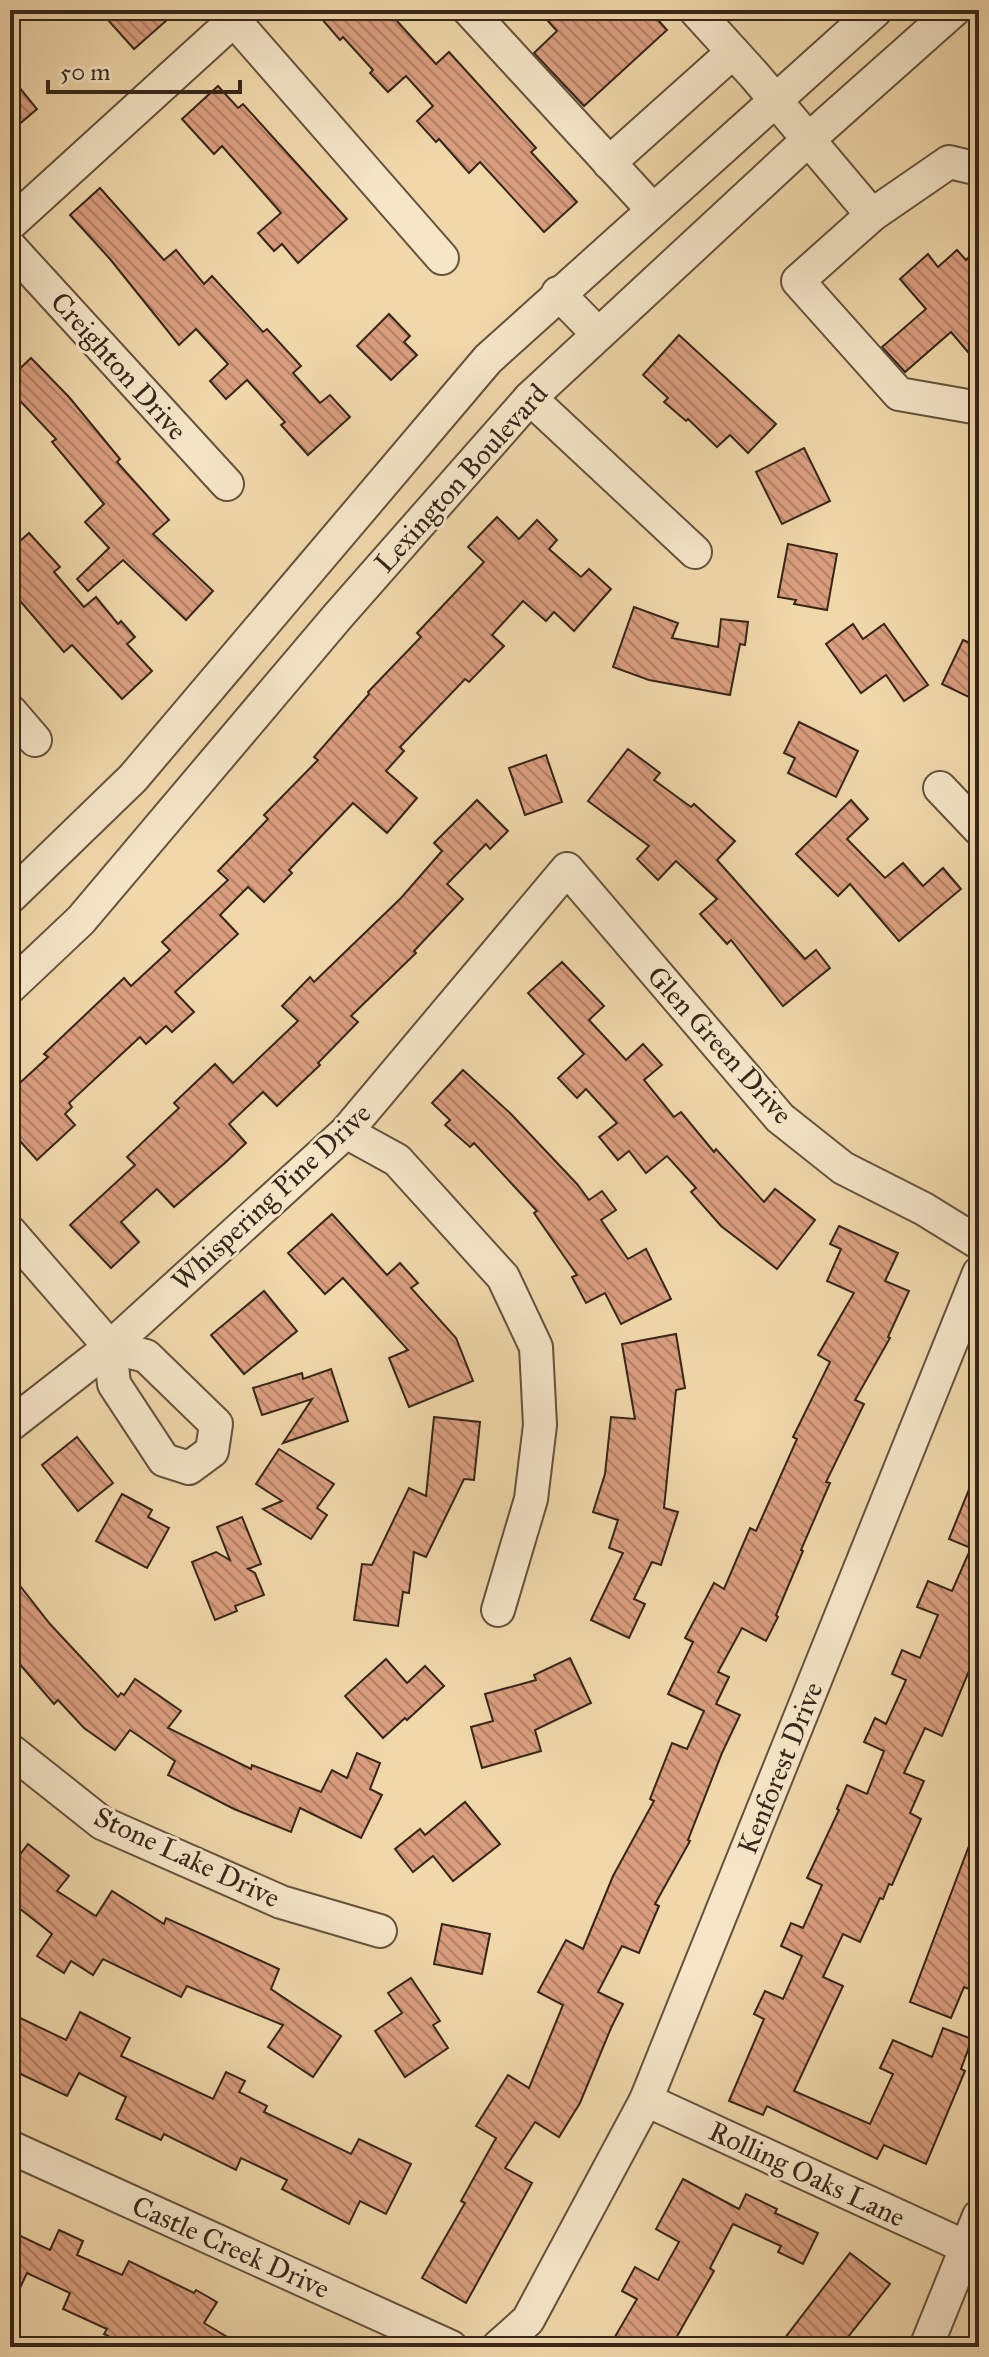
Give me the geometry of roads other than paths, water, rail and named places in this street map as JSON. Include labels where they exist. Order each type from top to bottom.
[{"type":"street","points":[[469,10],[652,209]]},
{"type":"street","points":[[695,10],[872,215]]},
{"type":"street","name":"Lexington Boulevard","points":[[10,897],[133,778],[488,359],[876,10]]},
{"type":"street","name":"Lexington Boulevard","points":[[10,987],[81,920],[338,616],[530,398],[809,139],[954,10]]},
{"type":"street","points":[[10,224],[229,15],[442,258]]},
{"type":"street","points":[[609,163],[733,52]]},
{"type":"street","points":[[979,169],[949,162],[872,215],[798,281],[899,394],[979,408]]},
{"type":"street","name":"Creighton Drive","points":[[10,247],[227,484]]},
{"type":"street","points":[[558,293],[598,334]]},
{"type":"street","points":[[530,398],[695,552]]},
{"type":"street","points":[[208,689],[248,723]]},
{"type":"street","points":[[10,711],[35,740]]},
{"type":"street","points":[[940,788],[979,829]]},
{"type":"street","name":"Whispering Pine Drive","points":[[10,1425],[110,1347],[346,1132],[567,869]]},
{"type":"street","name":"Glen Green Drive","points":[[567,869],[780,1118],[843,1168],[924,1209],[979,1243]]},
{"type":"street","points":[[346,1132],[397,1160],[503,1277],[536,1347],[540,1425],[531,1499],[498,1610]]},
{"type":"street","points":[[10,1232],[110,1347]]},
{"type":"street","name":"Kenforest Drive","points":[[498,2347],[528,2320],[646,2100],[979,1273]]},
{"type":"street","name":"Stone Lake Drive","points":[[10,1750],[102,1823],[281,1902],[380,1931]]},
{"type":"street","name":"Rolling Oaks Lane","points":[[646,2100],[968,2248]]},
{"type":"street","name":"Castle Creek Drive","points":[[10,2147],[451,2347]]},
{"type":"street","points":[[926,2347],[979,2216]]}]
